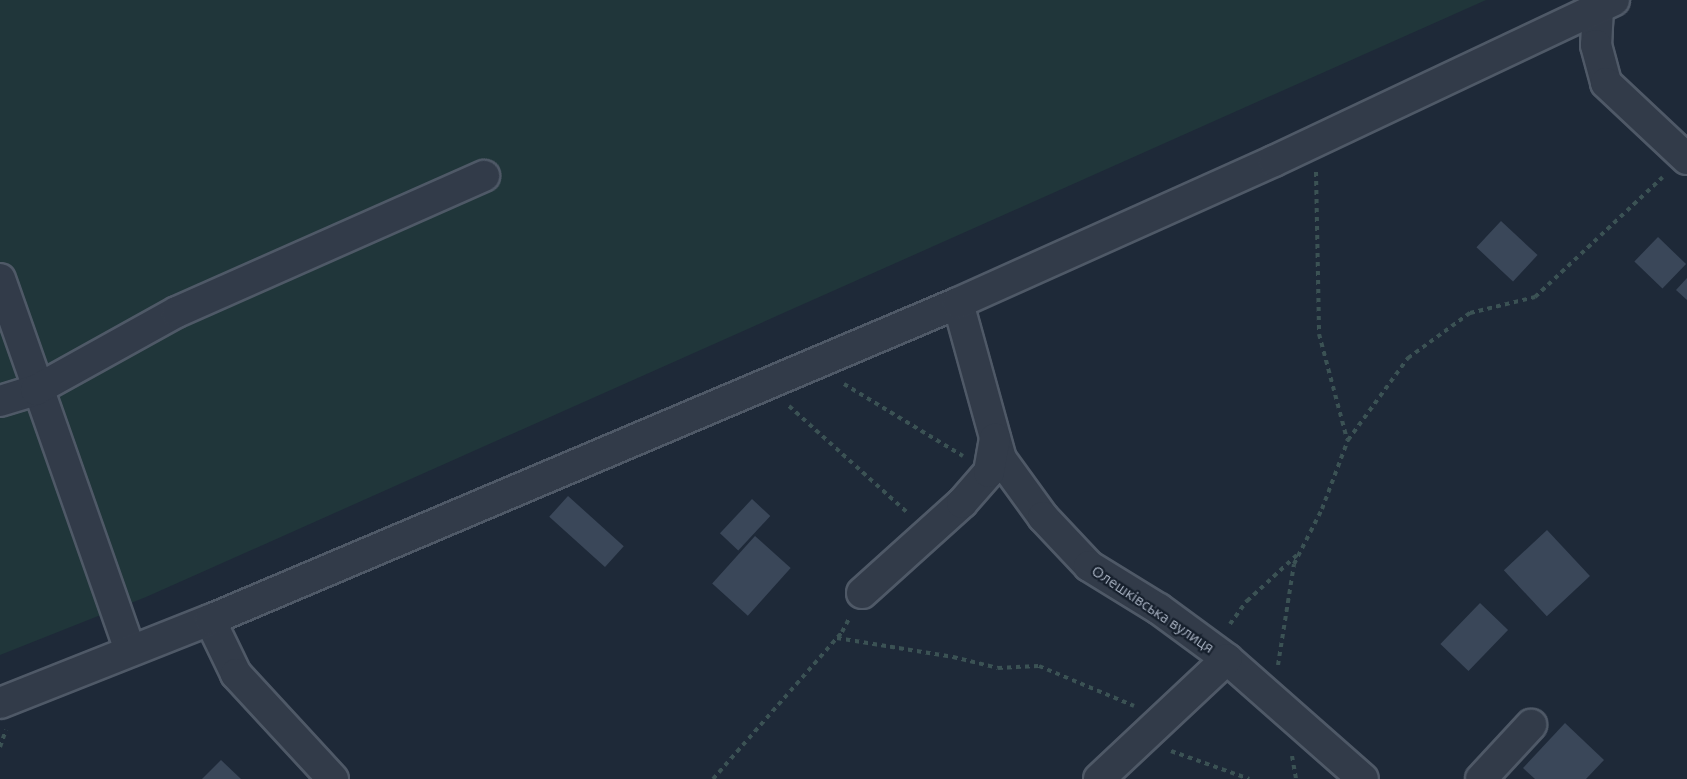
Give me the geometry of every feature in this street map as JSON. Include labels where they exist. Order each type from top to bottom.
[{"type":"street","points":[[0,703],[210,620],[958,303],[1316,141],[1606,4]]},
{"type":"street","points":[[1606,4],[1596,45],[1606,83],[1686,158]]},
{"type":"street","points":[[0,402],[36,390],[177,312],[484,177]]},
{"type":"street","points":[[0,279],[36,390],[130,650]]},
{"type":"street","name":"Олешківська вулиця","points":[[958,303],[1001,459],[1043,517],[1089,566],[1159,609],[1219,654],[1363,779]]},
{"type":"street","points":[[862,593],[962,503],[989,472],[995,439]]},
{"type":"street","points":[[210,620],[236,674],[333,779]]},
{"type":"street","points":[[1099,779],[1162,719],[1219,654]]},
{"type":"street","points":[[1481,779],[1531,725]]},
{"type":"path","points":[[1316,141],[1319,334],[1347,440]]},
{"type":"path","points":[[1275,702],[1280,634],[1300,552],[1322,509],[1347,440],[1408,358],[1470,313],[1535,297],[1686,158]]},
{"type":"path","points":[[813,365],[989,472]]},
{"type":"path","points":[[765,385],[908,512],[918,542]]},
{"type":"path","points":[[1219,654],[1247,601],[1300,552]]},
{"type":"path","points":[[713,779],[837,638],[862,593]]},
{"type":"path","points":[[837,638],[953,657],[998,668],[1040,666],[1162,719]]},
{"type":"path","points":[[1140,741],[1249,779]]},
{"type":"green space","points":[[0,0],[1486,0],[146,597],[0,655]]},
{"type":"building","points":[[1501,221],[1538,255],[1513,281],[1476,247]]},
{"type":"building","points":[[1658,237],[1686,264],[1662,289],[1634,261]]},
{"type":"building","points":[[1687,278],[1687,300],[1676,290]]},
{"type":"building","points":[[568,496],[624,546],[605,567],[549,517]]},
{"type":"building","points":[[752,499],[770,516],[738,550],[720,533]]},
{"type":"building","points":[[1547,530],[1590,576],[1547,616],[1504,570]]},
{"type":"building","points":[[755,536],[791,568],[748,616],[712,584]]},
{"type":"building","points":[[1480,603],[1508,630],[1468,671],[1440,644]]},
{"type":"building","points":[[1565,723],[1604,760],[1586,779],[1535,779],[1523,768]]},
{"type":"building","points":[[221,760],[241,779],[202,779]]}]
